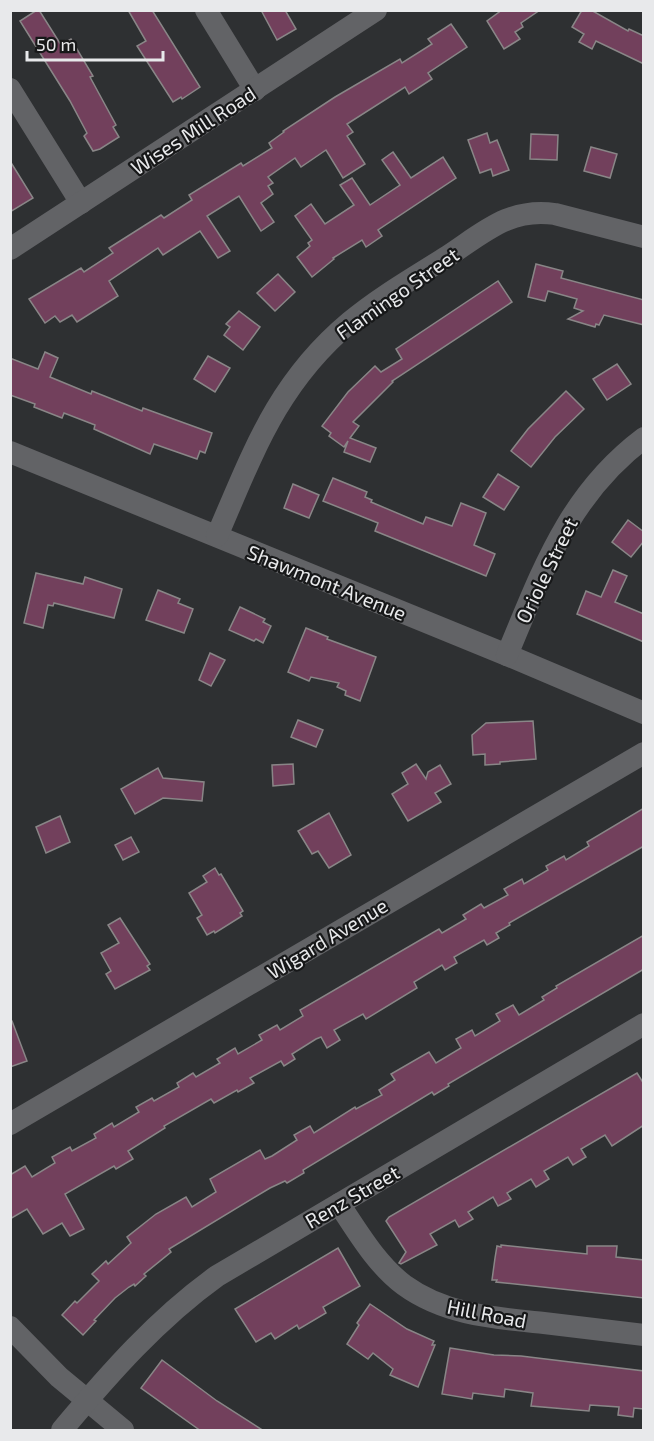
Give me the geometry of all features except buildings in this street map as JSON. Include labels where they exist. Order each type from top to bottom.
[{"type":"street","points":[[206,10],[255,90]]},
{"type":"street","name":"Wises Mill Road","points":[[10,249],[376,10]]},
{"type":"street","points":[[10,89],[81,203]]},
{"type":"street","name":"Flamingo Street","points":[[217,536],[256,444],[284,394],[309,362],[336,334],[363,312],[501,221],[516,215],[541,212],[555,214],[644,237]]},
{"type":"street","name":"Oriole Street","points":[[507,655],[541,572],[564,527],[597,482],[644,438]]},
{"type":"street","name":"Shawmont Avenue","points":[[10,452],[644,713]]},
{"type":"street","name":"Wigard Avenue","points":[[10,1124],[644,753]]},
{"type":"street","name":"Renz Street","points":[[62,1431],[144,1337],[200,1288],[246,1257],[644,1024]]},
{"type":"street","name":"Hill Road","points":[[339,1204],[390,1273],[412,1291],[439,1305],[483,1316],[644,1335]]},
{"type":"street","points":[[10,1327],[59,1377],[123,1431]]}]
